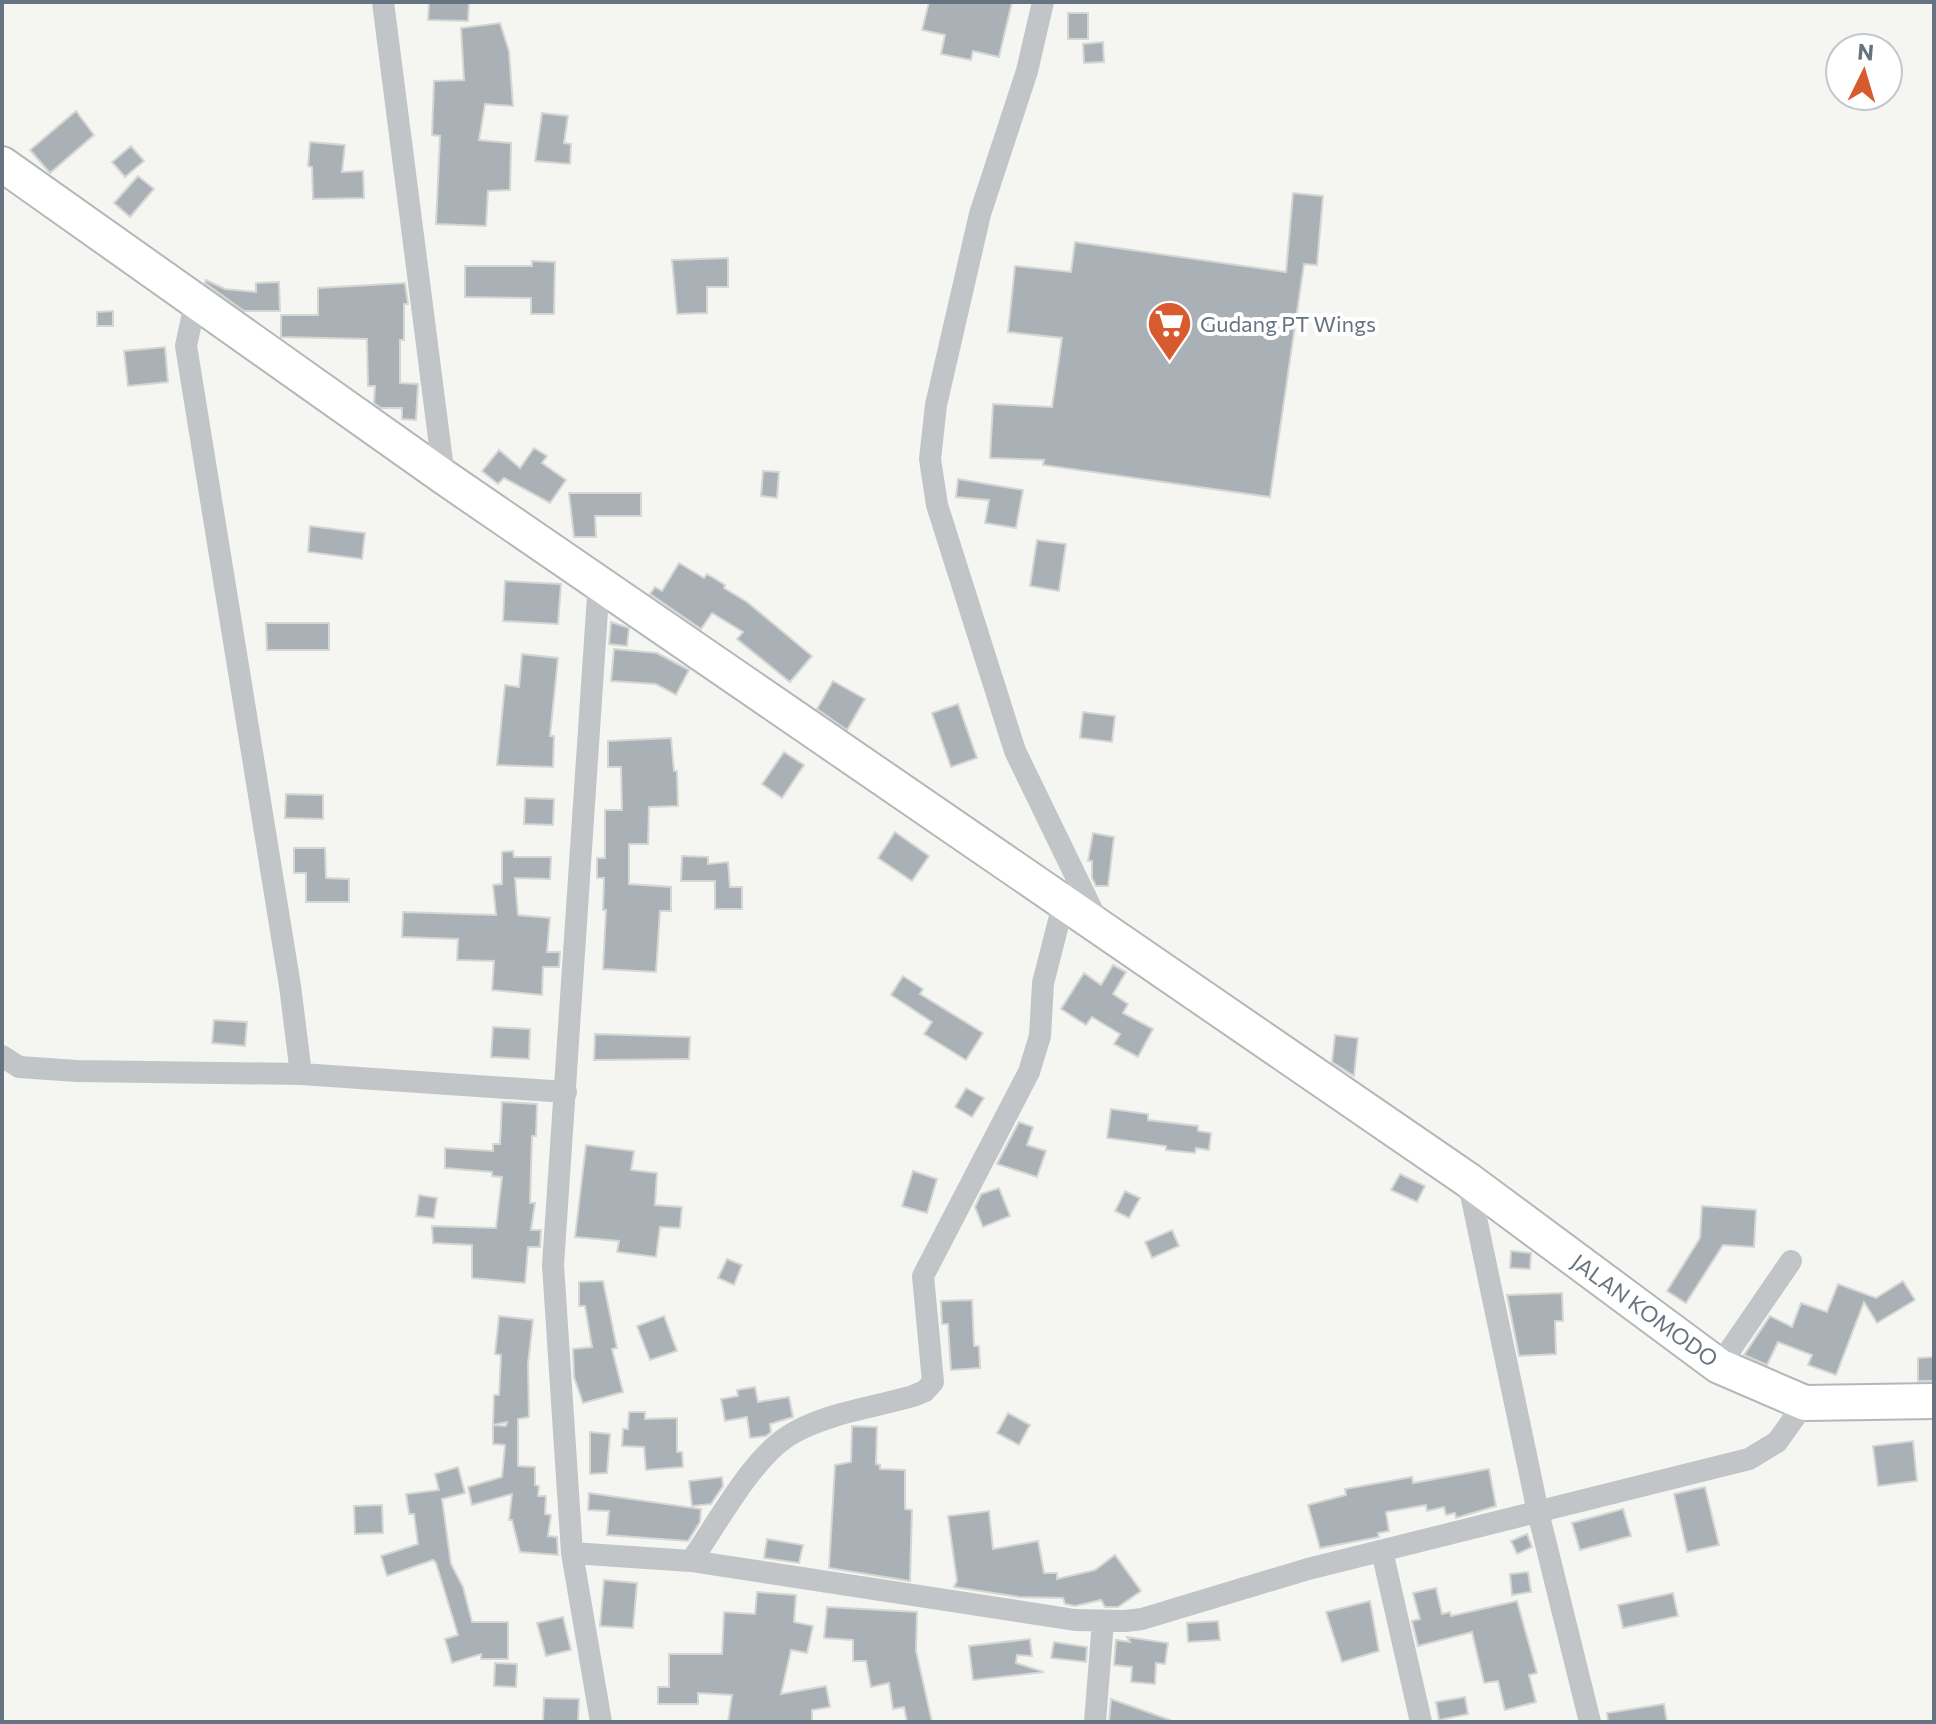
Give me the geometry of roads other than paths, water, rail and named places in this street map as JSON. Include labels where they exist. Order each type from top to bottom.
[{"type":"highway","name":"JALAN KOMODO","points":[[2,164],[444,477],[599,581],[1063,905],[1468,1180],[1719,1366],[1805,1403],[1934,1401]]},
{"type":"street","points":[[383,2],[444,477]]},
{"type":"street","points":[[1043,2],[1027,71],[980,214],[936,405],[930,459],[937,505],[1015,751],[1101,928]]},
{"type":"street","points":[[196,299],[186,346],[290,986],[301,1074]]},
{"type":"street","points":[[599,581],[553,1265],[572,1553],[601,1722]]},
{"type":"street","points":[[691,1561],[766,1454],[783,1439],[805,1427],[913,1396],[925,1391],[933,1382],[923,1276],[1029,1072],[1040,1036],[1043,983],[1063,905]]},
{"type":"street","points":[[2,1056],[19,1067],[77,1071],[301,1074],[566,1092]]},
{"type":"street","points":[[1468,1180],[1538,1512],[1590,1722]]},
{"type":"street","points":[[1719,1366],[1791,1261]]},
{"type":"street","points":[[572,1553],[691,1561],[963,1604],[1103,1621],[1142,1619],[1382,1551],[1749,1459],[1777,1442],[1805,1403]]},
{"type":"street","points":[[1382,1551],[1421,1722]]},
{"type":"street","points":[[1095,1722],[1103,1621]]},
{"type":"place","name":"Gudang PT Wings","points":[[1169,362]]}]
